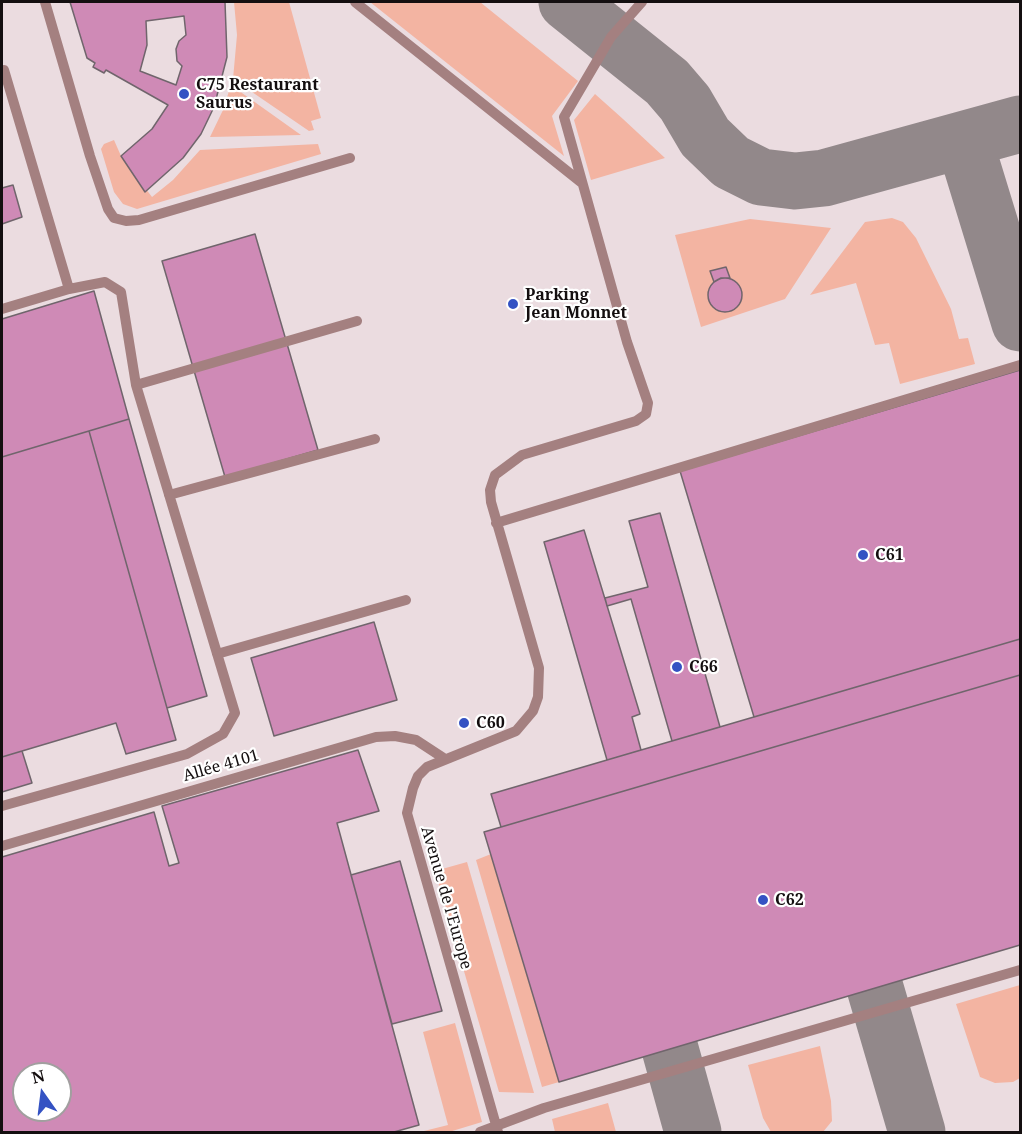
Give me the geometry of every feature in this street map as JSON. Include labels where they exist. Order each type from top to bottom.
[{"type":"lane","points":[[45,2],[90,156],[108,209],[114,218],[126,221],[139,220],[350,158]]},
{"type":"lane","points":[[356,2],[582,183]]},
{"type":"lane","points":[[642,2],[611,38],[564,117],[627,342],[648,403],[646,414],[636,421],[522,455],[507,464],[495,475],[490,489],[496,523],[1020,365]]},
{"type":"lane","points":[[4,70],[69,289]]},
{"type":"lane","points":[[2,309],[69,289],[105,282],[121,292],[136,386],[235,712],[223,734],[187,754],[2,806]]},
{"type":"lane","points":[[136,386],[357,321]]},
{"type":"lane","points":[[169,495],[375,439]]},
{"type":"lane","name":"Avenue de l'Europe","points":[[496,523],[539,668],[538,697],[533,711],[516,731],[427,767],[418,776],[407,813],[497,1130]]},
{"type":"lane","points":[[217,654],[406,600]]},
{"type":"lane","name":"Allée 4101","points":[[2,846],[376,737],[395,736],[416,740],[445,759]]},
{"type":"lane","points":[[480,1132],[497,1130],[544,1108],[1020,970]]},
{"type":"shaded area","points":[[234,2],[289,2],[321,118],[311,121],[314,130],[309,131],[233,79],[237,35]]},
{"type":"shaded area","points":[[370,2],[480,2],[578,81],[552,116],[564,156]]},
{"type":"shaded area","points":[[230,88],[235,88],[301,135],[210,137],[223,110]]},
{"type":"shaded area","points":[[595,94],[665,158],[591,180],[574,120]]},
{"type":"shaded area","points":[[114,140],[121,156],[152,197],[173,180],[200,150],[318,144],[321,154],[137,209],[123,204],[114,192],[101,149],[104,144]]},
{"type":"shaded area","points":[[892,218],[903,222],[916,238],[951,309],[959,339],[968,338],[975,364],[900,384],[889,343],[875,345],[856,283],[810,295],[865,222]]},
{"type":"shaded area","points":[[750,219],[831,228],[785,299],[701,327],[675,235]]},
{"type":"shaded area","points":[[491,854],[559,1082],[542,1087],[476,860]]},
{"type":"shaded area","points":[[467,862],[534,1093],[499,1092],[435,871]]},
{"type":"shaded area","points":[[1020,985],[1020,1078],[1013,1082],[995,1083],[980,1077],[956,1004]]},
{"type":"shaded area","points":[[455,1023],[482,1122],[449,1132],[420,1132],[448,1125],[423,1032]]},
{"type":"shaded area","points":[[820,1046],[831,1101],[832,1121],[823,1132],[771,1132],[763,1118],[748,1065]]},
{"type":"shaded area","points":[[608,1103],[616,1132],[555,1132],[552,1119]]},
{"type":"building","name":"C75 Restaurant Saurus","points":[[70,2],[225,2],[227,57],[214,107],[201,134],[183,158],[145,192],[121,156],[152,129],[168,105],[106,70],[104,73],[93,67],[95,63],[87,58]],"holes":[[[184,16],[186,35],[179,41],[176,49],[177,61],[182,66],[176,85],[140,71],[147,45],[146,21]]]},
{"type":"building","points":[[13,185],[22,217],[2,224],[2,188]]},
{"type":"building","points":[[255,234],[318,450],[225,477],[162,261]]},
{"type":"building","points":[[726,267],[730,278],[721,278],[714,282],[710,271]]},
{"type":"building","points":[[725,278],[737,283],[742,295],[737,307],[725,312],[713,307],[708,295],[713,283]]},
{"type":"building","points":[[94,291],[129,419],[2,457],[2,319]]},
{"type":"building","name":"C61","points":[[1020,370],[1020,639],[754,717],[680,471]]},
{"type":"building","points":[[129,419],[207,696],[167,708],[89,431]]},
{"type":"building","points":[[89,431],[176,740],[126,754],[116,723],[2,757],[2,457]]},
{"type":"building","name":"C66","points":[[660,513],[720,727],[672,741],[631,599],[607,606],[605,598],[648,587],[629,521]]},
{"type":"building","points":[[584,530],[640,714],[632,717],[641,750],[607,760],[544,542]]},
{"type":"building","points":[[374,622],[397,700],[274,736],[251,658]]},
{"type":"building","points":[[1020,639],[1020,675],[501,827],[491,794]]},
{"type":"building","name":"C62","points":[[1020,675],[1020,945],[559,1082],[484,832]]},
{"type":"building","points":[[358,750],[379,811],[337,823],[419,1125],[394,1132],[2,1132],[2,857],[154,812],[169,866],[179,863],[162,806]]},
{"type":"building","points":[[22,751],[32,783],[2,792],[2,757]]},
{"type":"building","points":[[400,861],[442,1011],[392,1024],[351,875]]},
{"type":"taxiway","points":[[567,2],[667,82],[685,103],[705,137],[731,162],[761,177],[795,181],[824,178],[1020,124]]},
{"type":"taxiway","points":[[964,140],[1020,323]]},
{"type":"taxiway","points":[[875,988],[917,1132]]},
{"type":"taxiway","points":[[670,1049],[693,1132]]},
{"type":"place","name":"C75 Restaurant Saurus","points":[[184,94]]},
{"type":"place","name":"Parking Jean Monnet","points":[[513,304]]},
{"type":"place","name":"C61","points":[[863,555]]},
{"type":"place","name":"C66","points":[[677,667]]},
{"type":"place","name":"C60","points":[[464,723]]},
{"type":"place","name":"C62","points":[[763,900]]}]
